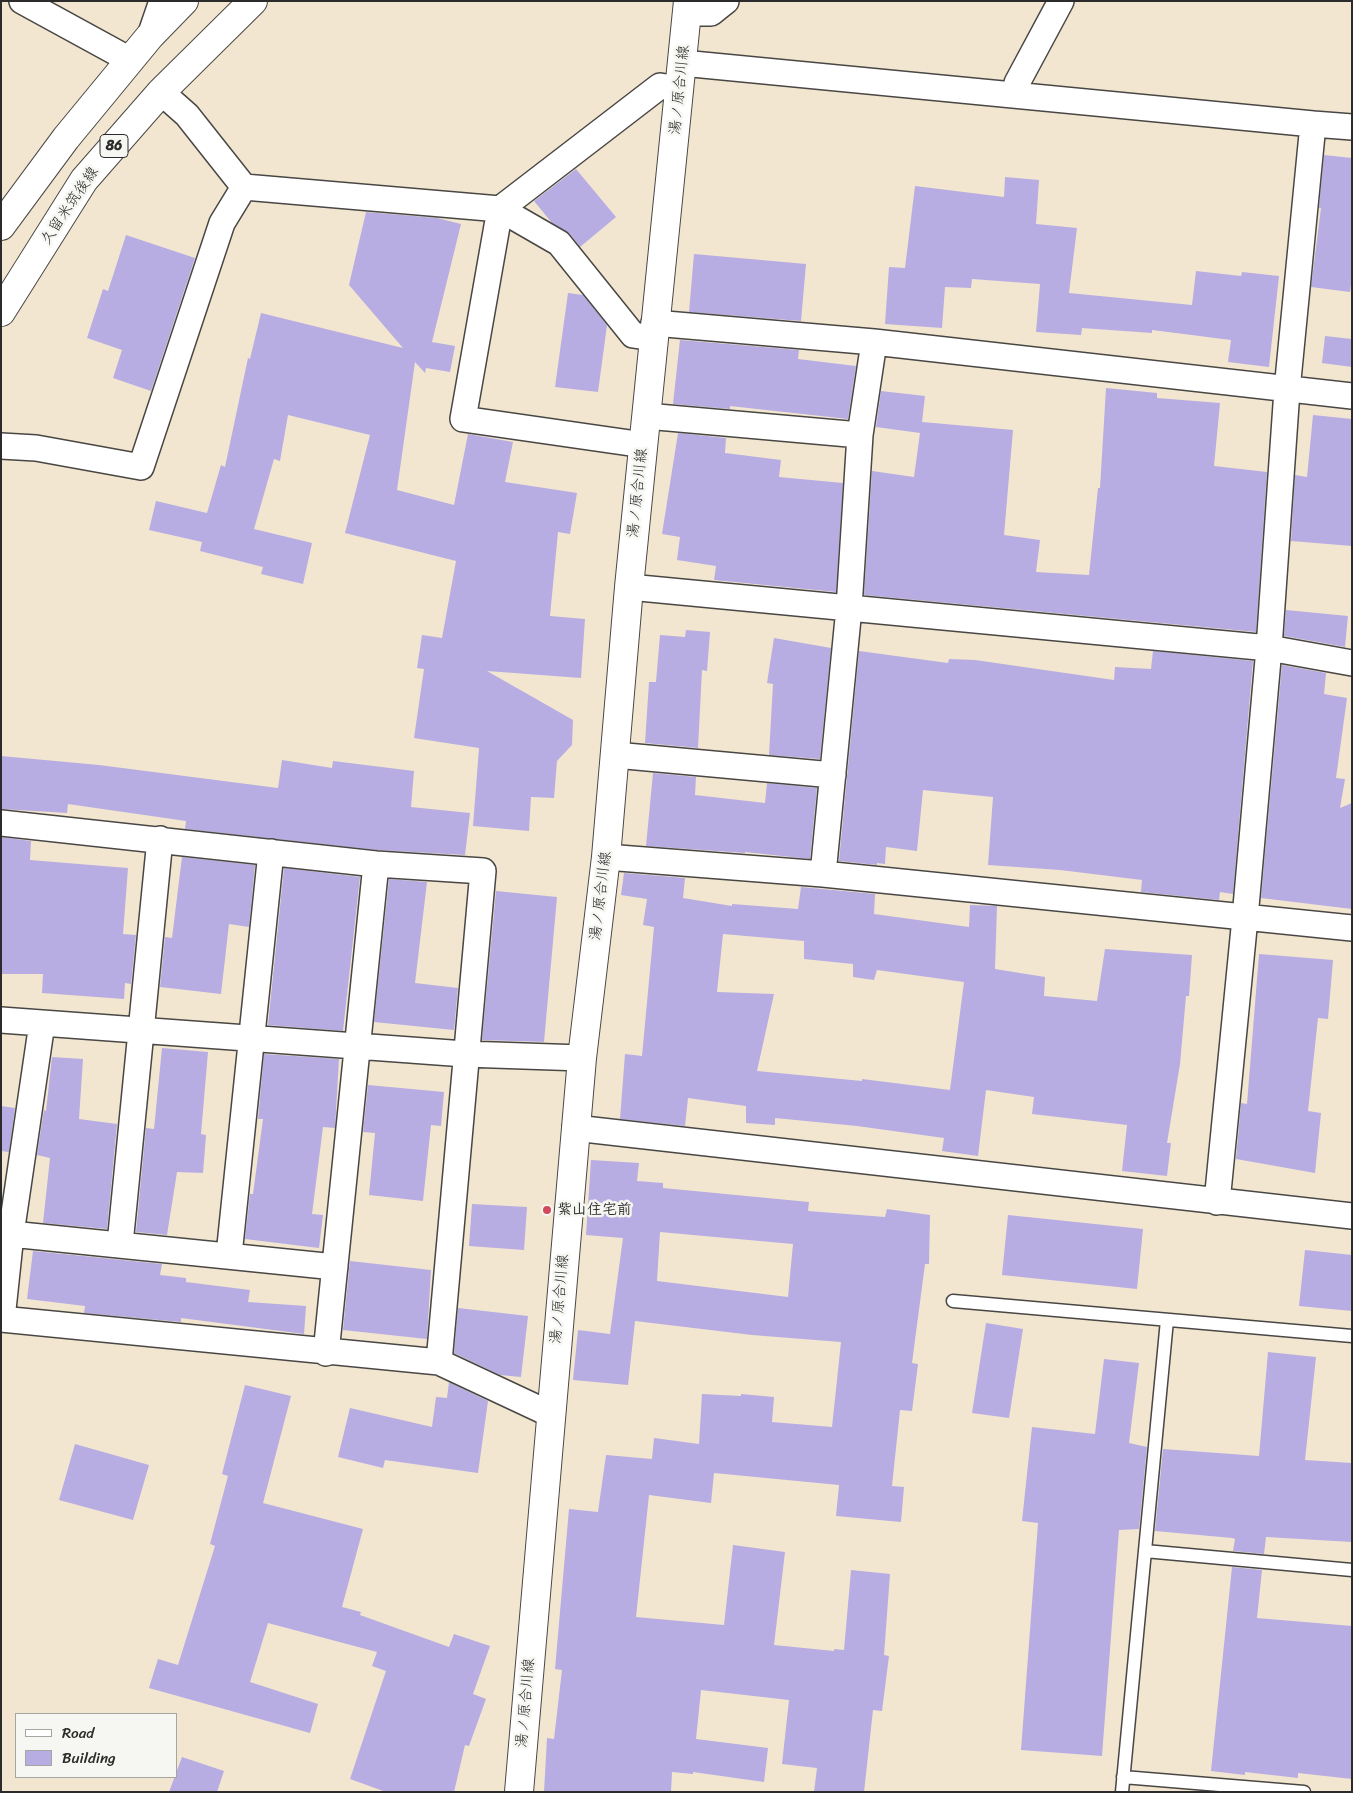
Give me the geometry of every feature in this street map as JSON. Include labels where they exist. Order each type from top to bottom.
[{"type":"main road","points":[[1,226],[66,138],[150,36],[184,1]]},
{"type":"main road","name":"久留米筑後線","points":[[1,312],[84,180],[162,92],[254,1]]},
{"type":"main road","name":"湯ノ原合川線","points":[[518,1792],[575,1128],[606,857],[653,331],[688,7]]},
{"type":"street","points":[[22,1],[130,60]]},
{"type":"street","points":[[150,36],[162,1]]},
{"type":"street","points":[[688,7],[712,13],[726,1]]},
{"type":"street","points":[[1016,94],[1017,82],[1061,1]]},
{"type":"street","points":[[644,444],[463,419],[500,209],[660,86],[681,76],[1016,94],[1352,127]]},
{"type":"street","points":[[162,92],[187,115],[244,187],[500,209],[559,243],[633,335],[653,331],[874,342],[1352,396]]},
{"type":"street","points":[[1217,1202],[1245,918],[1269,648],[1287,390],[1313,124]]},
{"type":"street","points":[[1,446],[36,448],[141,467],[222,223],[244,187]]},
{"type":"street","points":[[823,874],[849,608],[860,435],[874,342]]},
{"type":"street","points":[[646,416],[860,435]]},
{"type":"street","points":[[629,587],[1269,648],[1352,663]]},
{"type":"street","points":[[615,755],[833,775]]},
{"type":"street","points":[[1,823],[376,864],[483,870],[439,1362]]},
{"type":"street","points":[[120,1244],[160,839]]},
{"type":"street","points":[[228,1255],[271,852]]},
{"type":"street","points":[[606,857],[823,874],[1352,928]]},
{"type":"street","points":[[326,1353],[376,864]]},
{"type":"street","points":[[1,1020],[141,1032],[466,1054],[582,1058]]},
{"type":"street","points":[[42,1023],[11,1234],[2,1319],[326,1353],[439,1362],[550,1414]]},
{"type":"street","points":[[575,1128],[1352,1216]]},
{"type":"street","points":[[11,1234],[335,1267]]},
{"type":"lane","points":[[953,1301],[1352,1336]]},
{"type":"lane","points":[[1122,1792],[1167,1320]]},
{"type":"lane","points":[[1145,1551],[1352,1570]]},
{"type":"lane","points":[[1124,1777],[1304,1792]]},
{"type":"building","points":[[1324,155],[1352,158],[1352,277],[1350,292],[1311,287],[1321,208],[1319,208]]},
{"type":"building","points":[[576,169],[616,217],[580,247],[570,234],[552,223],[534,201]]},
{"type":"building","points":[[1005,177],[1039,180],[1036,224],[1077,228],[1069,293],[1192,305],[1196,271],[1241,276],[1242,272],[1279,276],[1269,367],[1228,362],[1231,340],[1152,330],[1152,333],[1082,328],[1081,335],[1036,332],[1040,284],[972,279],[971,288],[945,287],[942,328],[885,324],[889,267],[905,268],[915,186],[1004,197]]},
{"type":"building","points":[[366,212],[437,218],[461,224],[432,342],[455,346],[450,372],[426,368],[425,373],[415,362],[397,490],[454,505],[468,434],[513,442],[505,482],[577,493],[570,534],[558,532],[550,616],[585,619],[581,678],[487,671],[573,720],[572,745],[557,761],[554,798],[531,797],[529,831],[473,826],[479,748],[414,738],[424,669],[417,668],[422,635],[442,638],[456,561],[345,533],[370,435],[288,415],[280,461],[274,459],[254,529],[312,543],[303,584],[261,574],[263,567],[200,551],[202,542],[149,530],[156,501],[207,513],[221,465],[225,467],[248,358],[250,359],[261,313],[403,348],[349,285]]},
{"type":"building","points":[[126,235],[195,258],[151,391],[113,378],[122,350],[87,338],[103,289],[108,291]]},
{"type":"building","points":[[694,254],[806,264],[801,321],[689,312]]},
{"type":"building","points":[[568,293],[583,295],[607,325],[598,392],[555,387]]},
{"type":"building","points":[[1325,336],[1352,339],[1352,367],[1322,363]]},
{"type":"building","points":[[680,340],[799,350],[798,359],[856,366],[848,419],[730,406],[730,409],[673,404]]},
{"type":"building","points":[[1106,388],[1157,393],[1157,398],[1220,403],[1214,466],[1267,472],[1256,632],[864,595],[872,471],[914,477],[920,433],[876,427],[881,391],[925,396],[922,422],[1013,430],[1004,535],[1040,540],[1036,572],[1089,575],[1098,488],[1100,488]]},
{"type":"building","points":[[1313,415],[1352,419],[1352,546],[1291,541],[1295,475],[1307,477]]},
{"type":"building","points":[[678,433],[726,438],[725,453],[781,460],[779,477],[843,483],[836,592],[714,580],[716,566],[677,560],[680,537],[662,534]]},
{"type":"building","points":[[1286,610],[1348,616],[1345,647],[1284,636]]},
{"type":"building","points":[[686,630],[710,632],[707,671],[702,670],[698,748],[645,743],[649,682],[656,682],[660,635],[685,637]]},
{"type":"building","points":[[774,638],[831,648],[820,759],[769,755],[773,684],[767,683]]},
{"type":"building","points":[[859,651],[948,663],[949,659],[975,660],[1114,680],[1115,667],[1151,669],[1153,651],[1253,661],[1233,894],[1220,892],[1219,900],[1141,892],[1142,880],[1060,870],[988,865],[993,797],[923,790],[917,851],[886,847],[885,864],[877,863],[877,865],[839,861]]},
{"type":"building","points":[[1282,665],[1326,673],[1324,694],[1347,698],[1336,778],[1345,779],[1340,808],[1352,803],[1352,909],[1261,898]]},
{"type":"building","points":[[1,756],[99,765],[278,788],[282,760],[332,768],[333,761],[414,771],[411,807],[470,813],[465,855],[377,850],[185,829],[186,821],[68,804],[67,813],[1,809]]},
{"type":"building","points":[[653,773],[696,777],[695,795],[765,803],[767,783],[817,788],[810,859],[745,852],[646,846]]},
{"type":"building","points":[[1,837],[31,841],[30,860],[128,868],[123,934],[136,935],[131,984],[125,983],[124,999],[42,993],[43,974],[1,974]]},
{"type":"building","points":[[182,857],[255,865],[249,927],[229,924],[221,994],[160,987],[165,937],[172,938]]},
{"type":"building","points":[[284,868],[360,877],[343,1031],[268,1025]]},
{"type":"building","points":[[624,873],[685,878],[683,898],[732,906],[732,904],[798,909],[801,887],[875,894],[874,914],[969,927],[970,905],[997,906],[995,969],[1045,977],[1044,996],[1097,1001],[1105,949],[1192,955],[1189,996],[1186,996],[1180,1064],[1167,1143],[1171,1143],[1167,1176],[1122,1171],[1127,1125],[1032,1114],[1034,1097],[986,1090],[978,1156],[942,1151],[944,1138],[857,1126],[775,1118],[775,1125],[746,1123],[746,1106],[688,1098],[685,1126],[620,1119],[625,1054],[642,1056],[654,927],[643,925],[647,899],[621,895]],"holes":[[[723,934],[804,941],[804,959],[853,964],[853,977],[874,980],[877,970],[964,982],[950,1090],[862,1079],[862,1081],[757,1071],[774,994],[717,992]]]},
{"type":"building","points":[[389,879],[427,882],[415,983],[458,988],[454,1030],[374,1022]]},
{"type":"building","points":[[496,891],[557,897],[544,1042],[482,1040]]},
{"type":"building","points":[[1259,954],[1333,960],[1328,1019],[1318,1018],[1308,1111],[1321,1113],[1315,1173],[1236,1159],[1241,1103],[1247,1104]]},
{"type":"building","points":[[162,1048],[208,1052],[201,1134],[206,1135],[203,1173],[177,1172],[167,1235],[136,1232],[146,1128],[154,1129]]},
{"type":"building","points":[[264,1054],[339,1059],[335,1128],[323,1127],[312,1214],[323,1215],[319,1248],[245,1239],[250,1194],[253,1194],[263,1119],[258,1119]]},
{"type":"building","points":[[52,1057],[83,1059],[79,1119],[117,1124],[107,1229],[43,1223],[50,1158],[37,1155],[44,1110],[46,1111]]},
{"type":"building","points":[[368,1085],[444,1092],[441,1126],[431,1125],[423,1201],[369,1195],[375,1133],[363,1132]]},
{"type":"building","points":[[1,1106],[15,1108],[9,1152],[1,1151]]},
{"type":"building","points":[[591,1160],[639,1163],[637,1181],[663,1183],[663,1188],[809,1202],[808,1211],[885,1217],[887,1209],[930,1215],[929,1264],[925,1264],[912,1363],[918,1364],[912,1411],[900,1410],[892,1486],[904,1487],[901,1522],[836,1516],[839,1485],[714,1473],[711,1503],[649,1495],[636,1617],[724,1625],[733,1545],[785,1552],[774,1645],[834,1651],[834,1649],[844,1650],[851,1570],[890,1574],[884,1655],[889,1656],[882,1711],[873,1710],[864,1792],[814,1792],[817,1768],[782,1764],[789,1700],[701,1690],[696,1739],[768,1748],[764,1782],[693,1772],[693,1774],[672,1772],[671,1792],[544,1792],[547,1738],[554,1739],[562,1670],[555,1669],[569,1509],[598,1512],[606,1455],[652,1459],[654,1438],[699,1444],[702,1394],[741,1396],[741,1394],[774,1397],[772,1422],[832,1427],[841,1342],[752,1335],[635,1321],[628,1385],[573,1380],[578,1330],[610,1334],[623,1238],[586,1235]],"holes":[[[660,1232],[793,1244],[788,1297],[657,1281]]]},
{"type":"building","points":[[472,1204],[527,1207],[524,1250],[469,1246]]},
{"type":"building","points":[[1008,1215],[1143,1229],[1137,1289],[1002,1275]]},
{"type":"building","points":[[1305,1250],[1352,1255],[1352,1311],[1299,1306]]},
{"type":"building","points":[[33,1251],[162,1264],[160,1275],[186,1278],[186,1282],[250,1290],[248,1302],[306,1306],[304,1334],[181,1318],[181,1322],[84,1313],[85,1306],[27,1299]]},
{"type":"building","points":[[350,1261],[431,1270],[427,1339],[343,1330]]},
{"type":"building","points":[[458,1308],[528,1316],[521,1377],[500,1375],[454,1353]]},
{"type":"building","points":[[986,1323],[1023,1329],[1009,1418],[972,1413]]},
{"type":"building","points":[[1268,1352],[1316,1357],[1305,1460],[1352,1463],[1352,1542],[1266,1537],[1264,1554],[1233,1551],[1235,1539],[1232,1538],[1155,1531],[1163,1449],[1259,1456]]},
{"type":"building","points":[[1104,1359],[1139,1363],[1129,1443],[1147,1447],[1139,1529],[1119,1530],[1102,1756],[1021,1750],[1038,1523],[1022,1521],[1032,1427],[1095,1434]]},
{"type":"building","points":[[449,1382],[488,1401],[478,1473],[385,1460],[383,1468],[338,1457],[350,1408],[432,1427],[436,1397],[447,1398]]},
{"type":"building","points":[[245,1385],[291,1396],[263,1503],[363,1529],[342,1607],[361,1612],[360,1615],[449,1647],[454,1634],[490,1646],[473,1694],[486,1699],[469,1746],[465,1745],[454,1792],[386,1792],[350,1779],[386,1671],[372,1666],[377,1652],[268,1623],[250,1682],[318,1704],[310,1733],[149,1688],[158,1659],[178,1665],[215,1546],[210,1544],[228,1476],[222,1474]]},
{"type":"building","points":[[75,1444],[149,1465],[133,1520],[59,1500]]},
{"type":"building","points":[[1232,1567],[1262,1570],[1257,1618],[1352,1626],[1352,1779],[1298,1773],[1298,1778],[1245,1772],[1245,1775],[1211,1771]]},
{"type":"building","points":[[182,1757],[224,1771],[217,1792],[169,1792],[174,1778],[178,1778],[178,1768]]},
{"type":"place","name":"紫山住宅前","points":[[547,1210]]}]
